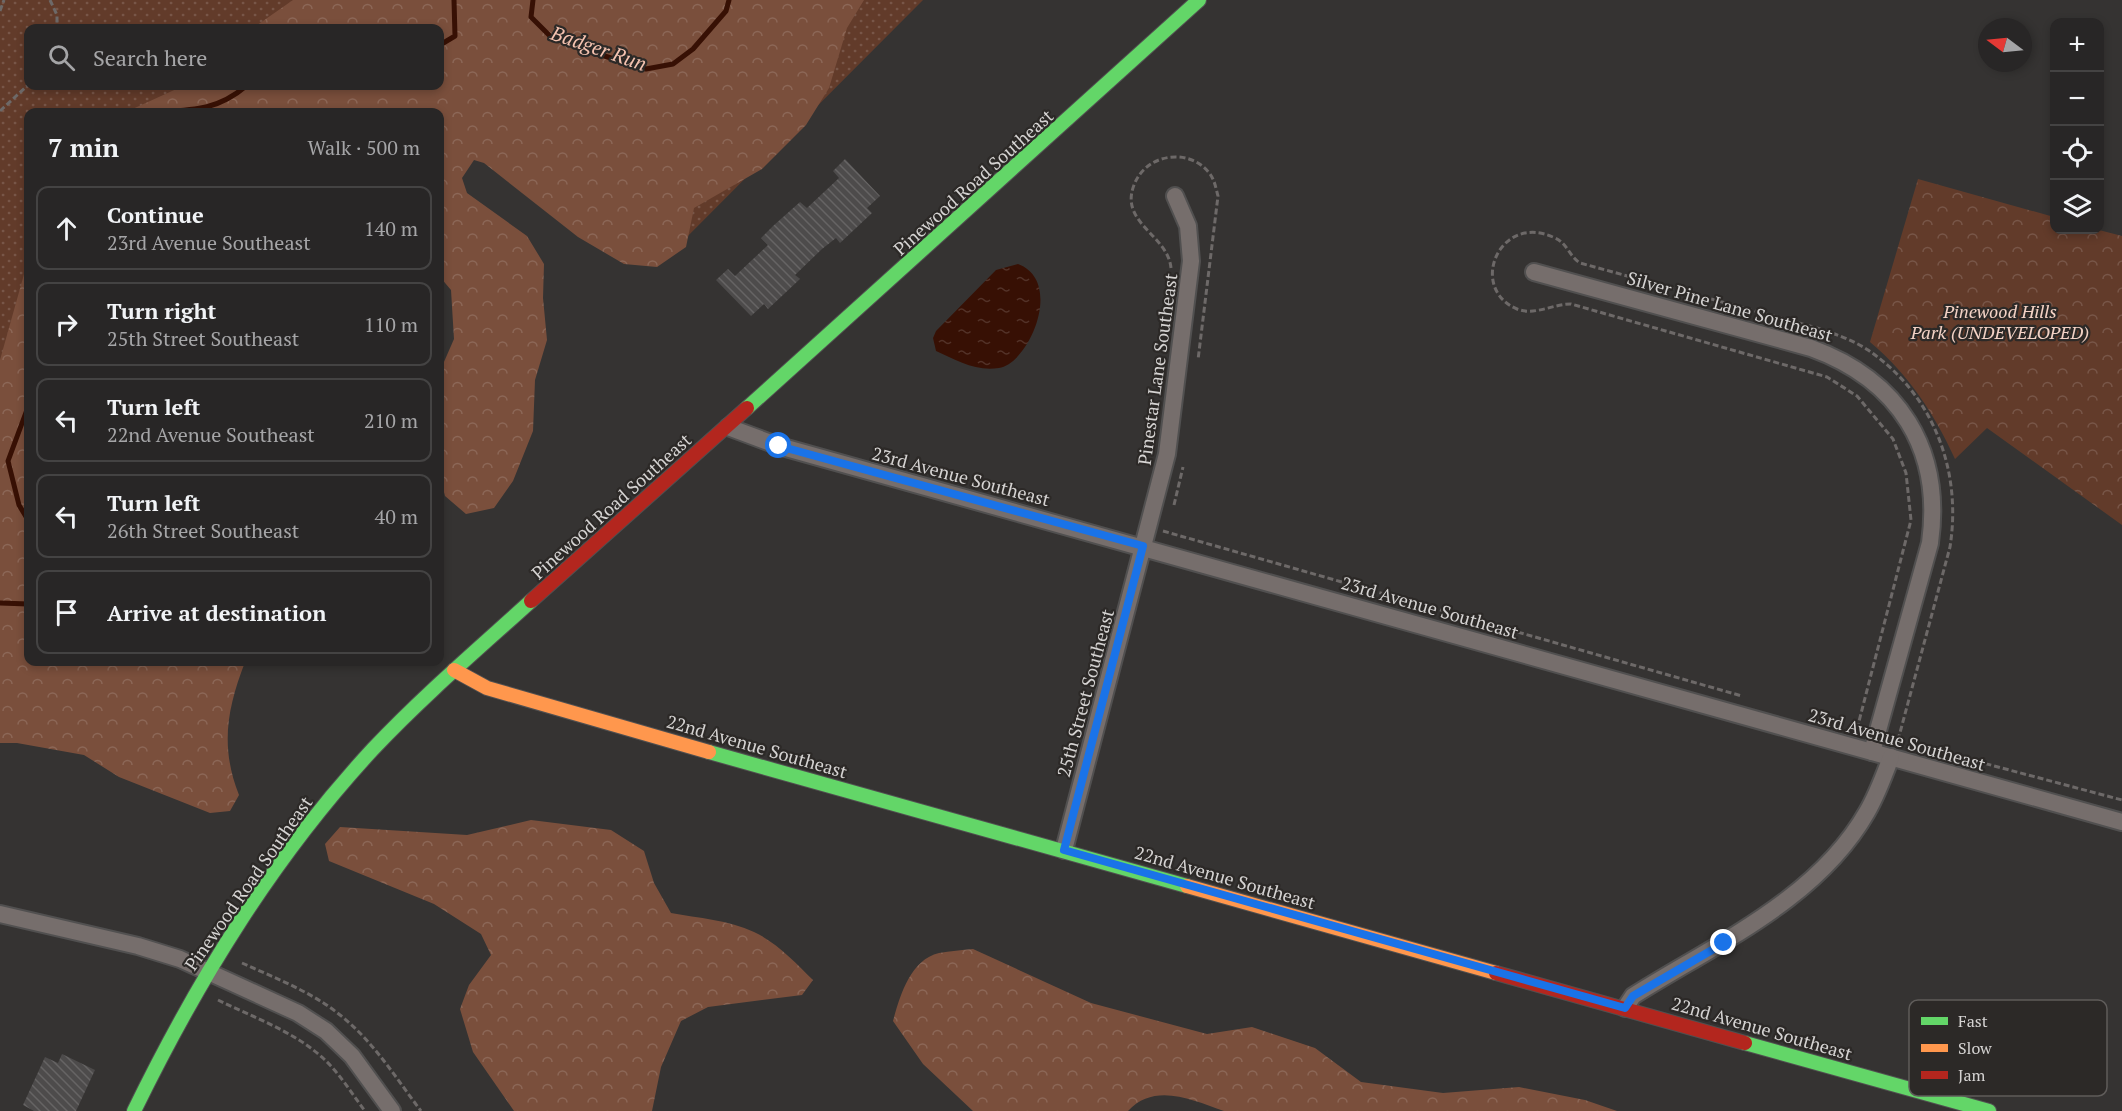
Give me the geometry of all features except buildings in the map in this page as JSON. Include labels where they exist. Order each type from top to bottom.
[{"type":"street","name":"Pinewood Road Southeast","points":[[134,1111],[177,1023],[242,917],[321,808],[373,748],[454,670],[728,427],[1199,0]]},
{"type":"street","name":"Pinestar Lane Southeast","points":[[1143,546],[1167,454],[1191,261],[1188,226],[1175,196]]},
{"type":"street","name":"Silver Pine Lane Southeast","points":[[1534,272],[1828,354],[1856,367],[1886,394],[1912,428],[1928,468],[1933,522],[1930,543],[1872,752]]},
{"type":"street","name":"23rd Avenue Southeast","points":[[728,427],[761,441],[1143,546],[2122,822]]},
{"type":"street","name":"25th Street Southeast","points":[[1064,850],[1143,546]]},
{"type":"street","name":"22nd Avenue Southeast","points":[[454,670],[487,687],[528,701],[1909,1088]]},
{"type":"street","points":[[1625,1008],[1633,996],[1724,943],[1812,878],[1854,833],[1868,811],[1891,757]]},
{"type":"street","points":[[0,915],[138,946],[208,970],[298,1013],[326,1031],[352,1056],[392,1111]]},
{"type":"street","name":"22nd Avenue Southeast","points":[[1936,1096],[1989,1111]]},
{"type":"path","points":[[0,11],[4,0]]},
{"type":"path","points":[[50,0],[57,15],[57,24]]},
{"type":"path","points":[[0,111],[24,89]]},
{"type":"path","points":[[1846,726],[1857,729],[1911,520],[1906,473],[1893,439],[1883,424],[1844,386],[1804,369],[1571,304],[1557,304],[1529,311],[1518,309],[1508,303],[1493,282],[1495,260],[1507,240],[1530,231],[1544,234],[1557,238],[1566,246],[1571,257],[1580,263],[1818,328],[1845,338],[1886,364],[1917,398],[1941,440],[1948,462],[1954,503],[1950,547],[1897,740],[1908,743]]},
{"type":"path","points":[[1166,532],[1744,696]]},
{"type":"path","points":[[1964,758],[2122,800]]},
{"type":"path","points":[[218,1000],[296,1038],[311,1049],[324,1059],[364,1111]]},
{"type":"green space","points":[[0,0],[923,0],[657,267],[444,74],[444,24],[24,24],[24,90],[371,90],[352,108],[24,108],[26,666],[0,709]]},
{"type":"green space","points":[[293,0],[864,0],[847,28],[829,88],[806,125],[762,169],[694,208],[686,247],[657,267],[624,264],[578,237],[484,163],[474,160],[462,178],[467,193],[527,236],[544,264],[543,298],[547,340],[535,380],[533,431],[513,481],[494,508],[466,514],[445,496],[444,492],[444,362],[454,339],[451,290],[444,282],[444,108],[135,108],[174,90],[444,90],[444,24],[259,24]]},
{"type":"green space","name":"Pinewood Hills Park (UNDEVELOPED)","points":[[1918,179],[2050,216],[2050,234],[2104,234],[2104,231],[2122,236],[2122,525],[1987,428],[1955,459],[1919,396],[1897,368],[1870,342]]},
{"type":"green space","points":[[24,274],[24,666],[244,666],[234,696],[228,728],[229,761],[239,795],[230,811],[210,813],[119,777],[84,755],[17,743],[0,743],[0,360]]},
{"type":"green space","points":[[531,820],[611,830],[644,851],[654,883],[671,913],[724,922],[754,932],[778,947],[813,980],[802,995],[708,1007],[681,1021],[661,1067],[652,1111],[514,1111],[473,1052],[460,1009],[469,985],[491,955],[481,934],[434,904],[329,861],[325,844],[340,827],[467,835]]},
{"type":"green space","points":[[973,949],[1091,1003],[1207,1034],[1252,1027],[1315,1048],[1361,1082],[1443,1093],[1519,1087],[1585,1100],[1617,1111],[1224,1111],[1187,1099],[1162,1095],[1139,1102],[1128,1111],[973,1111],[923,1064],[893,1021],[903,990],[921,963],[939,953]]},
{"type":"water","points":[[1018,264],[1032,273],[1039,287],[1040,303],[1031,337],[1022,352],[1011,363],[991,369],[966,364],[936,351],[933,338],[936,331],[996,270]]},
{"type":"waterway","name":"Badger Run","points":[[444,43],[455,36],[454,0]]},
{"type":"waterway","name":"Badger Run","points":[[533,0],[531,17],[550,36],[579,48],[646,69],[673,64],[693,49],[726,11],[729,0]]},
{"type":"waterway","name":"Badger Run","points":[[203,108],[225,100],[240,90]]},
{"type":"waterway","name":"Badger Run","points":[[24,418],[8,461],[19,505],[24,513]]},
{"type":"waterway","name":"Badger Run","points":[[0,603],[24,604]]},
{"type":"traffic: fast","points":[[747,408],[1199,0]]},
{"type":"traffic: fast","points":[[134,1111],[211,967],[270,876],[302,833],[373,749],[451,673],[531,601]]},
{"type":"traffic: fast","points":[[709,752],[1187,886]]},
{"type":"traffic: fast","points":[[1745,1043],[1909,1089]]},
{"type":"traffic: fast","points":[[1935,1096],[1989,1111]]},
{"type":"traffic: slow","points":[[454,670],[487,688],[709,752]]},
{"type":"traffic: slow","points":[[1187,886],[1496,973]]},
{"type":"traffic: jam","points":[[531,601],[747,408]]},
{"type":"traffic: jam","points":[[1496,973],[1745,1043]]},
{"type":"route","points":[[779,446],[1143,546],[1064,850],[1625,1008],[1633,996],[1668,973],[1724,943]]}]
